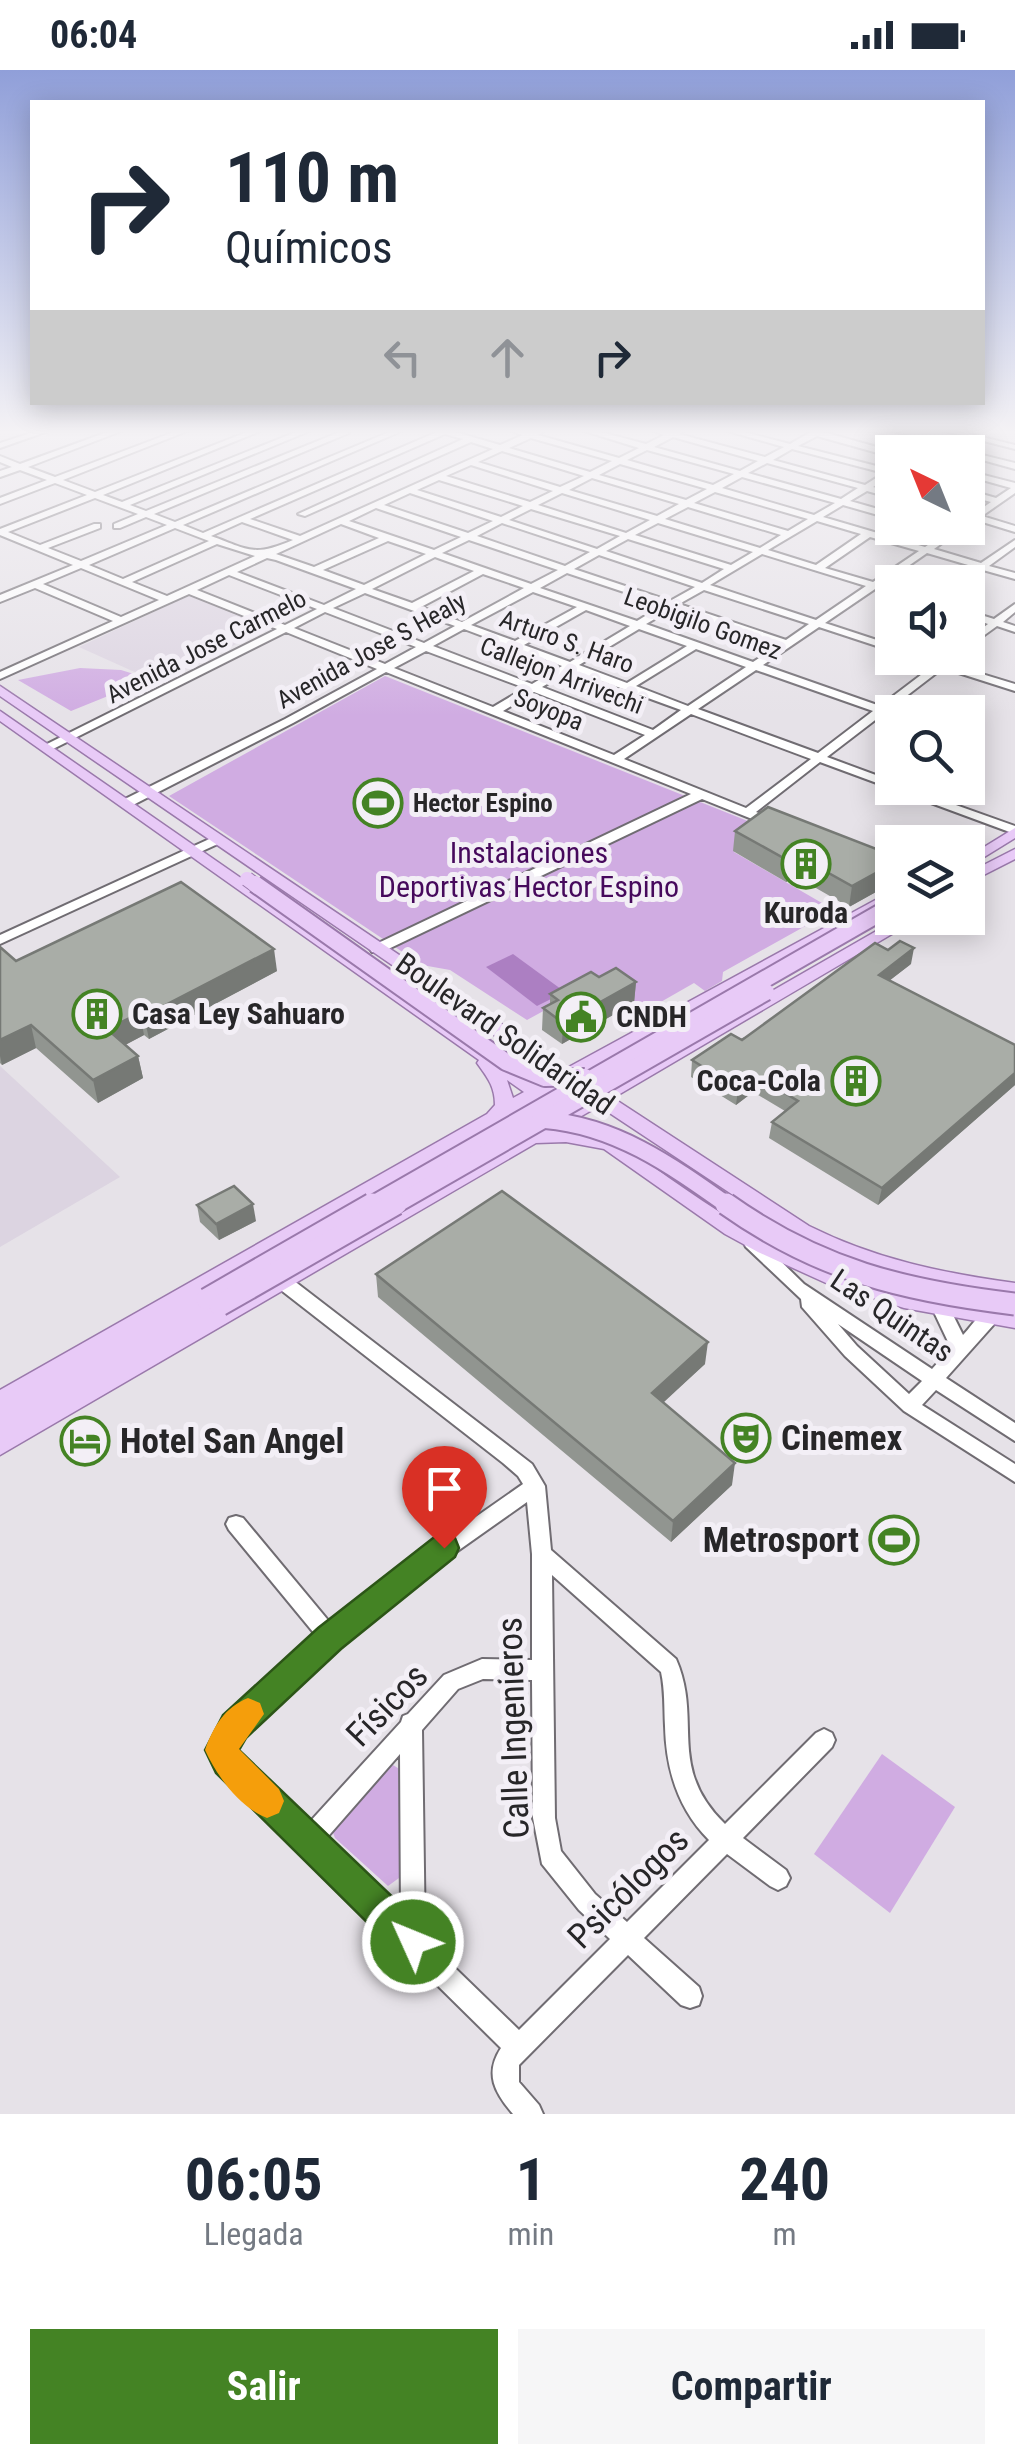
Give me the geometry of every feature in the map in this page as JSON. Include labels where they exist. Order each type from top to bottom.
[{"type":"main road","name":"Boulevard Solidaridad","points":[[0,690],[600,1100],[802,1231],[864,1260],[915,1275],[1015,1291]]},
{"type":"main road","name":"Boulevard Solidaridad","points":[[0,715],[680,1195],[746,1237],[856,1287],[942,1310],[1015,1320]]},
{"type":"main road","points":[[985,846],[1014,832]]},
{"type":"main road","points":[[985,852],[1014,832]]},
{"type":"main road","points":[[985,870],[1015,853]]},
{"type":"main road","points":[[216,867],[247,879],[526,1072],[566,1080],[588,1076],[675,1044]]},
{"type":"main road","points":[[0,1400],[565,1076],[875,904]]},
{"type":"main road","points":[[0,1432],[449,1158],[875,916]]},
{"type":"main road","points":[[0,1415],[211,1303],[875,929]]},
{"type":"main road","points":[[0,1446],[881,935]]},
{"type":"main road","points":[[473,1048],[503,1087],[504,1106],[500,1113]]},
{"type":"main road","points":[[538,1058],[601,1058]]},
{"type":"main road","points":[[626,1117],[623,1102],[633,1080]]},
{"type":"main road","points":[[449,1158],[530,1123],[584,1122],[626,1138],[748,1222],[821,1262],[937,1294],[1015,1304]]},
{"type":"main road","points":[[528,1140],[566,1136],[614,1146]]},
{"type":"main road","points":[[680,1195],[690,1181],[710,1172]]},
{"type":"street","points":[[204,536],[229,525]]},
{"type":"street","points":[[258,525],[300,539]]},
{"type":"street","points":[[0,676],[330,525]]},
{"type":"street","name":"Leobigilo Gomez","points":[[349,525],[875,708]]},
{"type":"street","points":[[437,525],[787,644]]},
{"type":"street","name":"Avenida Jose Carmelo","points":[[47,748],[489,525]]},
{"type":"street","points":[[516,525],[875,642]]},
{"type":"street","points":[[598,525],[733,569]]},
{"type":"street","name":"Avenida Jose S Healy","points":[[128,803],[646,525]]},
{"type":"street","points":[[679,525],[874,585]]},
{"type":"street","points":[[761,525],[789,534]]},
{"type":"street","points":[[495,712],[803,525]]},
{"type":"street","points":[[839,525],[978,565]]},
{"type":"street","points":[[40,548],[97,526]]},
{"type":"street","points":[[0,599],[174,526]]},
{"type":"street","name":"Arturo S. Haro","points":[[174,526],[314,571],[875,779]]},
{"type":"street","points":[[0,532],[167,600]]},
{"type":"street","points":[[818,568],[868,534]]},
{"type":"street","points":[[314,571],[388,537]]},
{"type":"street","points":[[124,582],[217,542]]},
{"type":"street","points":[[983,565],[1015,543]]},
{"type":"street","points":[[614,760],[933,545]]},
{"type":"street","points":[[985,567],[1015,576]]},
{"type":"street","points":[[411,608],[482,570]]},
{"type":"street","name":"Callejon Arrivechi","points":[[229,572],[654,734]]},
{"type":"street","points":[[34,584],[121,622]]},
{"type":"street","name":"Soyopa","points":[[190,590],[782,826]]},
{"type":"street","points":[[516,646],[586,606]]},
{"type":"street","points":[[985,631],[1015,607]]},
{"type":"street","points":[[985,619],[1015,630]]},
{"type":"street","points":[[628,687],[697,644]]},
{"type":"street","points":[[900,695],[926,675]]},
{"type":"street","points":[[981,675],[1009,686],[1015,675]]},
{"type":"street","points":[[748,812],[875,714]]},
{"type":"street","points":[[378,949],[702,794]]},
{"type":"street","name":"Arturo S. Haro","points":[[944,805],[1014,832]]},
{"type":"street","points":[[0,940],[218,839]]},
{"type":"street","name":"Las Quintas","points":[[746,1237],[798,1289],[1015,1433]]},
{"type":"street","points":[[283,1282],[510,1457],[525,1470],[534,1486],[420,1564],[330,1638],[234,1726],[222,1750],[228,1762],[518,2047],[506,2060],[504,2072],[510,2094],[530,2114]]},
{"type":"street","points":[[798,1289],[852,1351],[910,1406],[1015,1474]]},
{"type":"street","points":[[942,1310],[960,1348]]},
{"type":"street","points":[[910,1406],[990,1317]]},
{"type":"street","name":"Calle Ingenieros","points":[[534,1486],[542,1554],[540,1670],[544,1818],[550,1856],[566,1880],[690,1996]]},
{"type":"street","points":[[236,1524],[330,1638]]},
{"type":"street","points":[[542,1554],[668,1666],[675,1690],[682,1784],[696,1811],[778,1878]]},
{"type":"street","name":"Físicos","points":[[308,1841],[434,1698],[465,1674],[504,1668],[540,1670]]},
{"type":"street","points":[[411,1723],[413,1942]]},
{"type":"street","name":"Psicólogos","points":[[518,2047],[824,1740]]},
{"type":"shaded area","points":[[190,595],[270,627],[159,683],[79,647]]},
{"type":"shaded area","points":[[513,954],[565,992],[537,1006],[486,967]]},
{"type":"shaded area","points":[[0,1066],[120,1177],[0,1247]]},
{"type":"green space","points":[[80,668],[121,670],[150,679],[71,711],[18,680]]},
{"type":"green space","name":"Instalaciones Deportivas Hector Espino","points":[[385,676],[765,828],[734,852],[834,910],[723,972],[722,981],[705,991],[694,983],[645,1011],[600,980],[527,1020],[450,970],[422,965],[169,796]]},
{"type":"green space","points":[[882,1754],[955,1807],[890,1913],[814,1854]]},
{"type":"green space","points":[[393,1765],[401,1770],[399,1878],[388,1886],[335,1838],[332,1830]]},
{"type":"building","points":[[768,807],[875,848],[875,873],[852,886],[798,856],[789,861],[735,831]]},
{"type":"building","name":"Casa Ley Sahuaro","points":[[181,882],[274,949],[144,1016],[140,1013],[107,1029],[138,1056],[93,1080],[31,1025],[0,1040],[0,947],[16,961]]},
{"type":"building","name":"Coca-Cola","points":[[900,941],[914,948],[879,975],[1015,1045],[1015,1073],[882,1188],[772,1122],[798,1101],[756,1076],[738,1089],[692,1060],[731,1034],[742,1040],[875,943],[888,950]]},
{"type":"building","points":[[616,968],[636,982],[563,1023],[543,1008],[558,1000],[550,994],[591,972],[599,977]]},
{"type":"building","points":[[234,1186],[253,1204],[216,1224],[197,1205]]},
{"type":"building","points":[[502,1191],[708,1342],[652,1393],[735,1463],[673,1521],[376,1274]]},
{"type":"slow traffic","points":[[248,1714],[226,1736],[223,1756],[267,1801]]},
{"type":"place","name":"Hector Espino","points":[[378,803]]},
{"type":"place","name":"Kuroda","points":[[806,864]]},
{"type":"place","name":"Casa Ley Sahuaro","points":[[97,1014]]},
{"type":"place","name":"CNDH","points":[[581,1017]]},
{"type":"place","name":"Coca-Cola","points":[[856,1081]]},
{"type":"place","name":"Cinemex","points":[[746,1438]]},
{"type":"place","name":"Hotel San Angel","points":[[85,1441]]},
{"type":"place","name":"Metrosport","points":[[894,1540]]},
{"type":"route","points":[[413,1942],[228,1762],[222,1750],[234,1726],[330,1638],[444,1548]]}]
